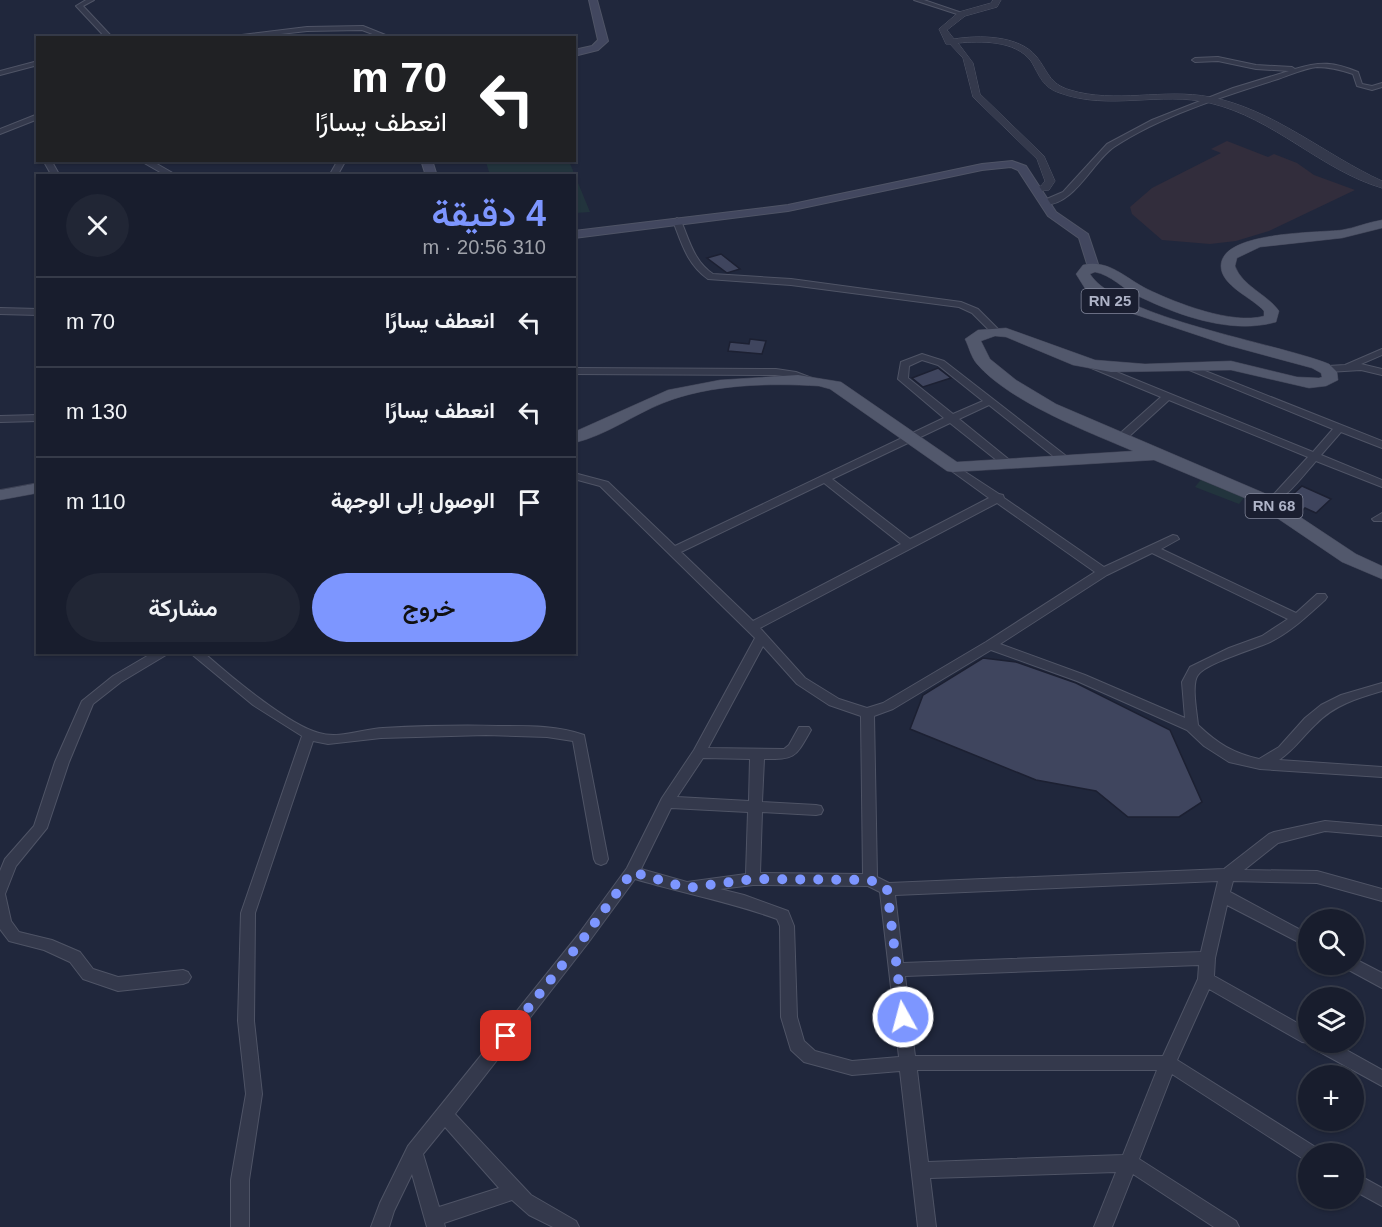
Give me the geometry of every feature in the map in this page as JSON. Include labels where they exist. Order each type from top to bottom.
[{"type":"main road","points":[[576,53],[595,48],[603,41],[592,0]]},
{"type":"main road","points":[[576,235],[788,208],[1004,164],[1022,168],[1052,214],[1084,236],[1093,267]]},
{"type":"main road","name":"RN 25","points":[[1328,369],[1232,342],[1109,300],[1091,287],[1083,274],[1093,267],[1104,270],[1142,292],[1191,309],[1235,322],[1262,323],[1271,319],[1272,311],[1268,303],[1233,276],[1228,268],[1228,260],[1233,253],[1281,238],[1341,234],[1382,224]]},
{"type":"main road","points":[[1158,455],[1040,404],[1005,380],[983,360],[973,345],[973,339],[978,335],[995,331],[1017,335],[1090,365],[1131,369],[1234,366],[1313,384],[1330,380],[1328,369]]},
{"type":"main road","points":[[576,437],[601,428],[660,398],[687,389],[814,380],[835,385],[953,467],[1158,455]]},
{"type":"main road","name":"RN 68","points":[[1158,455],[1268,502],[1353,561],[1382,573]]},
{"type":"main road","points":[[0,489],[36,482]]},
{"type":"main road","points":[[0,495],[36,488]]},
{"type":"street","points":[[91,0],[78,6],[108,36]]},
{"type":"street","points":[[916,0],[962,14]]},
{"type":"street","points":[[997,0],[994,5],[962,14],[943,29],[950,42],[964,54],[970,64],[971,84],[976,95],[1041,158],[1050,181],[1045,188],[1037,189]]},
{"type":"street","points":[[254,36],[321,29],[363,28],[385,36]]},
{"type":"street","points":[[321,29],[326,36]]},
{"type":"street","points":[[950,42],[968,39],[985,40],[1017,47],[1028,53],[1040,75],[1050,84],[1079,96],[1113,99],[1177,95],[1210,100],[1245,111],[1328,160],[1382,185]]},
{"type":"street","points":[[1195,60],[1218,59],[1256,67]]},
{"type":"street","points":[[0,73],[36,64]]},
{"type":"street","points":[[1045,203],[1066,194],[1110,146],[1155,122],[1292,70],[1315,65],[1337,66],[1356,73],[1359,85],[1364,87],[1382,85]]},
{"type":"street","points":[[1234,70],[1256,67],[1291,67],[1292,70]]},
{"type":"street","points":[[0,132],[36,117]]},
{"type":"street","points":[[147,162],[170,174]]},
{"type":"street","points":[[677,221],[692,259],[711,277],[791,282],[961,305],[975,311],[995,331]]},
{"type":"street","points":[[0,311],[36,312]]},
{"type":"street","points":[[1348,366],[1382,352]]},
{"type":"street","points":[[1008,464],[903,379],[904,364],[922,357],[941,363],[1066,461]]},
{"type":"street","points":[[1090,365],[1382,484]]},
{"type":"street","points":[[1328,369],[1348,366],[1373,368],[1382,372]]},
{"type":"street","points":[[1187,367],[1382,445]]},
{"type":"street","points":[[576,371],[776,372],[814,380]]},
{"type":"street","points":[[1120,439],[1167,396]]},
{"type":"street","points":[[674,551],[990,401]]},
{"type":"street","points":[[0,419],[36,418]]},
{"type":"street","points":[[1268,502],[1279,495],[1312,455],[1339,429]]},
{"type":"street","points":[[953,467],[999,497],[1103,572]]},
{"type":"street","points":[[576,476],[604,484],[757,632],[801,681],[834,702],[867,713],[888,706],[990,645],[1103,572],[1173,539]]},
{"type":"street","points":[[825,479],[909,544]]},
{"type":"street","points":[[380,1227],[386,1209],[414,1152],[583,939],[632,872],[667,802],[699,753],[757,632],[909,544],[999,497]]},
{"type":"street","points":[[1152,549],[1297,619]]},
{"type":"street","points":[[1192,727],[1188,682],[1194,670],[1233,651],[1266,639],[1297,619],[1321,597]]},
{"type":"street","points":[[990,645],[1081,678],[1192,727],[1209,743],[1234,758],[1260,764],[1382,772]]},
{"type":"street","points":[[0,890],[10,863],[40,828],[62,762],[88,701],[117,679],[161,654]]},
{"type":"street","points":[[197,654],[231,682],[309,734],[322,739],[426,730],[464,733],[556,731],[576,735],[579,738],[601,859]]},
{"type":"street","points":[[1260,764],[1281,755],[1324,708],[1345,698],[1382,687]]},
{"type":"street","points":[[867,713],[870,880]]},
{"type":"street","points":[[699,753],[787,754],[794,748],[804,730]]},
{"type":"street","points":[[240,1227],[240,1180],[254,1094],[246,1021],[248,913],[309,734]]},
{"type":"street","points":[[753,879],[757,755]]},
{"type":"street","points":[[667,802],[816,810]]},
{"type":"street","points":[[1103,1227],[1168,1063],[1206,979],[1207,958],[1227,875],[1274,838],[1325,826],[1382,831]]},
{"type":"street","points":[[632,872],[744,901],[783,915],[787,926],[789,1017],[797,1045],[810,1056],[852,1068],[908,1063],[1168,1063],[1298,1146]]},
{"type":"street","points":[[687,888],[753,879],[870,880],[887,889],[1227,875],[1317,877],[1382,895]]},
{"type":"street","points":[[887,889],[927,1227]]},
{"type":"street","points":[[1222,895],[1298,936]]},
{"type":"street","points":[[0,898],[4,923],[14,937],[47,944],[75,957],[88,974],[118,984],[183,977]]},
{"type":"street","points":[[898,970],[1207,958]]},
{"type":"street","points":[[1364,971],[1382,981]]},
{"type":"street","points":[[1206,979],[1298,1031]]},
{"type":"street","points":[[1336,1053],[1382,1080]]},
{"type":"street","points":[[444,1115],[466,1135],[527,1204],[570,1227]]},
{"type":"street","points":[[414,1152],[435,1223],[514,1191]]},
{"type":"street","points":[[921,1170],[1130,1163],[1230,1227]]},
{"type":"street","points":[[1364,1187],[1382,1198]]},
{"type":"shaded area","points":[[1227,141],[1268,157],[1274,154],[1297,163],[1314,175],[1355,190],[1269,231],[1236,241],[1210,244],[1162,240],[1132,214],[1130,207],[1152,188],[1221,153],[1211,149]]},
{"type":"shaded area","points":[[486,162],[569,162],[574,174],[490,174]]},
{"type":"shaded area","points":[[576,178],[590,212],[576,213]]},
{"type":"shaded area","points":[[1203,477],[1247,494],[1239,504],[1195,487]]},
{"type":"building","points":[[721,254],[740,269],[727,273],[707,258]]},
{"type":"building","points":[[750,339],[766,341],[762,354],[728,351],[730,342],[749,344]]},
{"type":"building","points":[[938,368],[951,378],[923,387],[912,378]]},
{"type":"building","points":[[1302,486],[1331,499],[1316,513],[1305,508],[1300,513],[1283,503]]},
{"type":"building","points":[[983,658],[1016,662],[1076,683],[1170,730],[1202,802],[1179,817],[1128,817],[1096,791],[1036,780],[910,729],[923,695]]},
{"type":"route","points":[[506,1036],[583,939],[632,872],[687,888],[753,879],[870,880],[887,889],[903,1017]]}]
